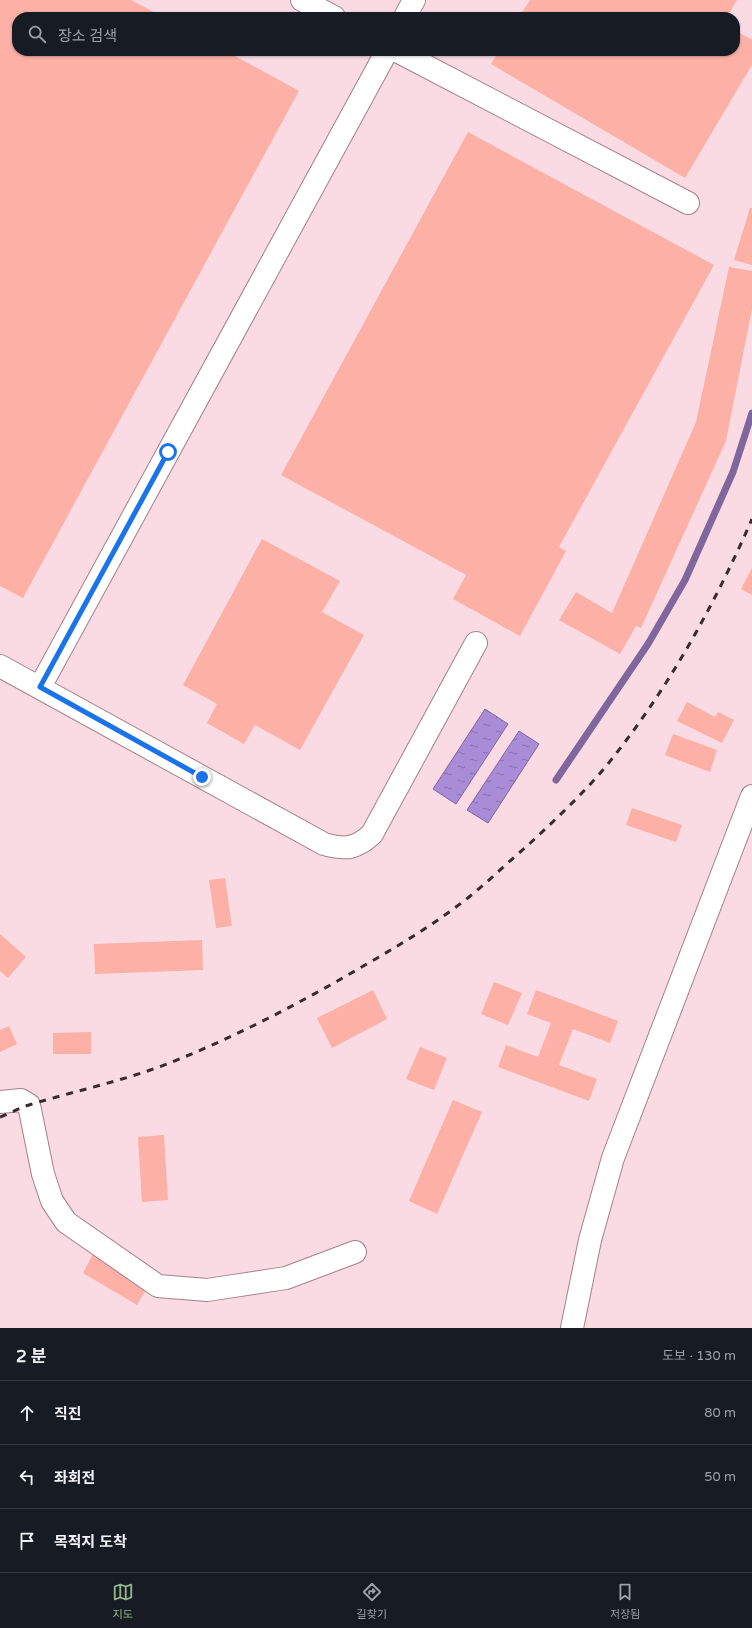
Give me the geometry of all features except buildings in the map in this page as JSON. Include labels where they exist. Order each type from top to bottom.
[{"type":"street","points":[[302,0],[325,12]]},
{"type":"street","points":[[408,12],[414,0]]},
{"type":"street","points":[[40,687],[384,56]]},
{"type":"street","points":[[407,56],[688,203]]},
{"type":"street","points":[[0,666],[324,844],[338,848],[351,847],[363,842],[372,834],[476,643]]},
{"type":"street","points":[[572,1328],[590,1240],[613,1158],[752,796]]},
{"type":"street","points":[[2,1102],[21,1100],[29,1105],[43,1174],[52,1201],[66,1222],[158,1286],[207,1290],[286,1278],[355,1252]]},
{"type":"water","points":[[485,709],[508,724],[456,804],[433,789]]},
{"type":"water","points":[[519,731],[539,744],[488,823],[467,810]]},
{"type":"waterway","points":[[556,780],[648,644],[685,580],[733,472],[752,413]]},
{"type":"railway","points":[[0,1117],[28,1105],[120,1080],[172,1062],[244,1030],[314,994],[360,968],[430,926],[469,897],[526,847],[568,807],[598,776],[629,737],[650,708],[688,647],[722,584],[752,519]]},
{"type":"route","points":[[168,452],[40,687],[202,777]]}]
